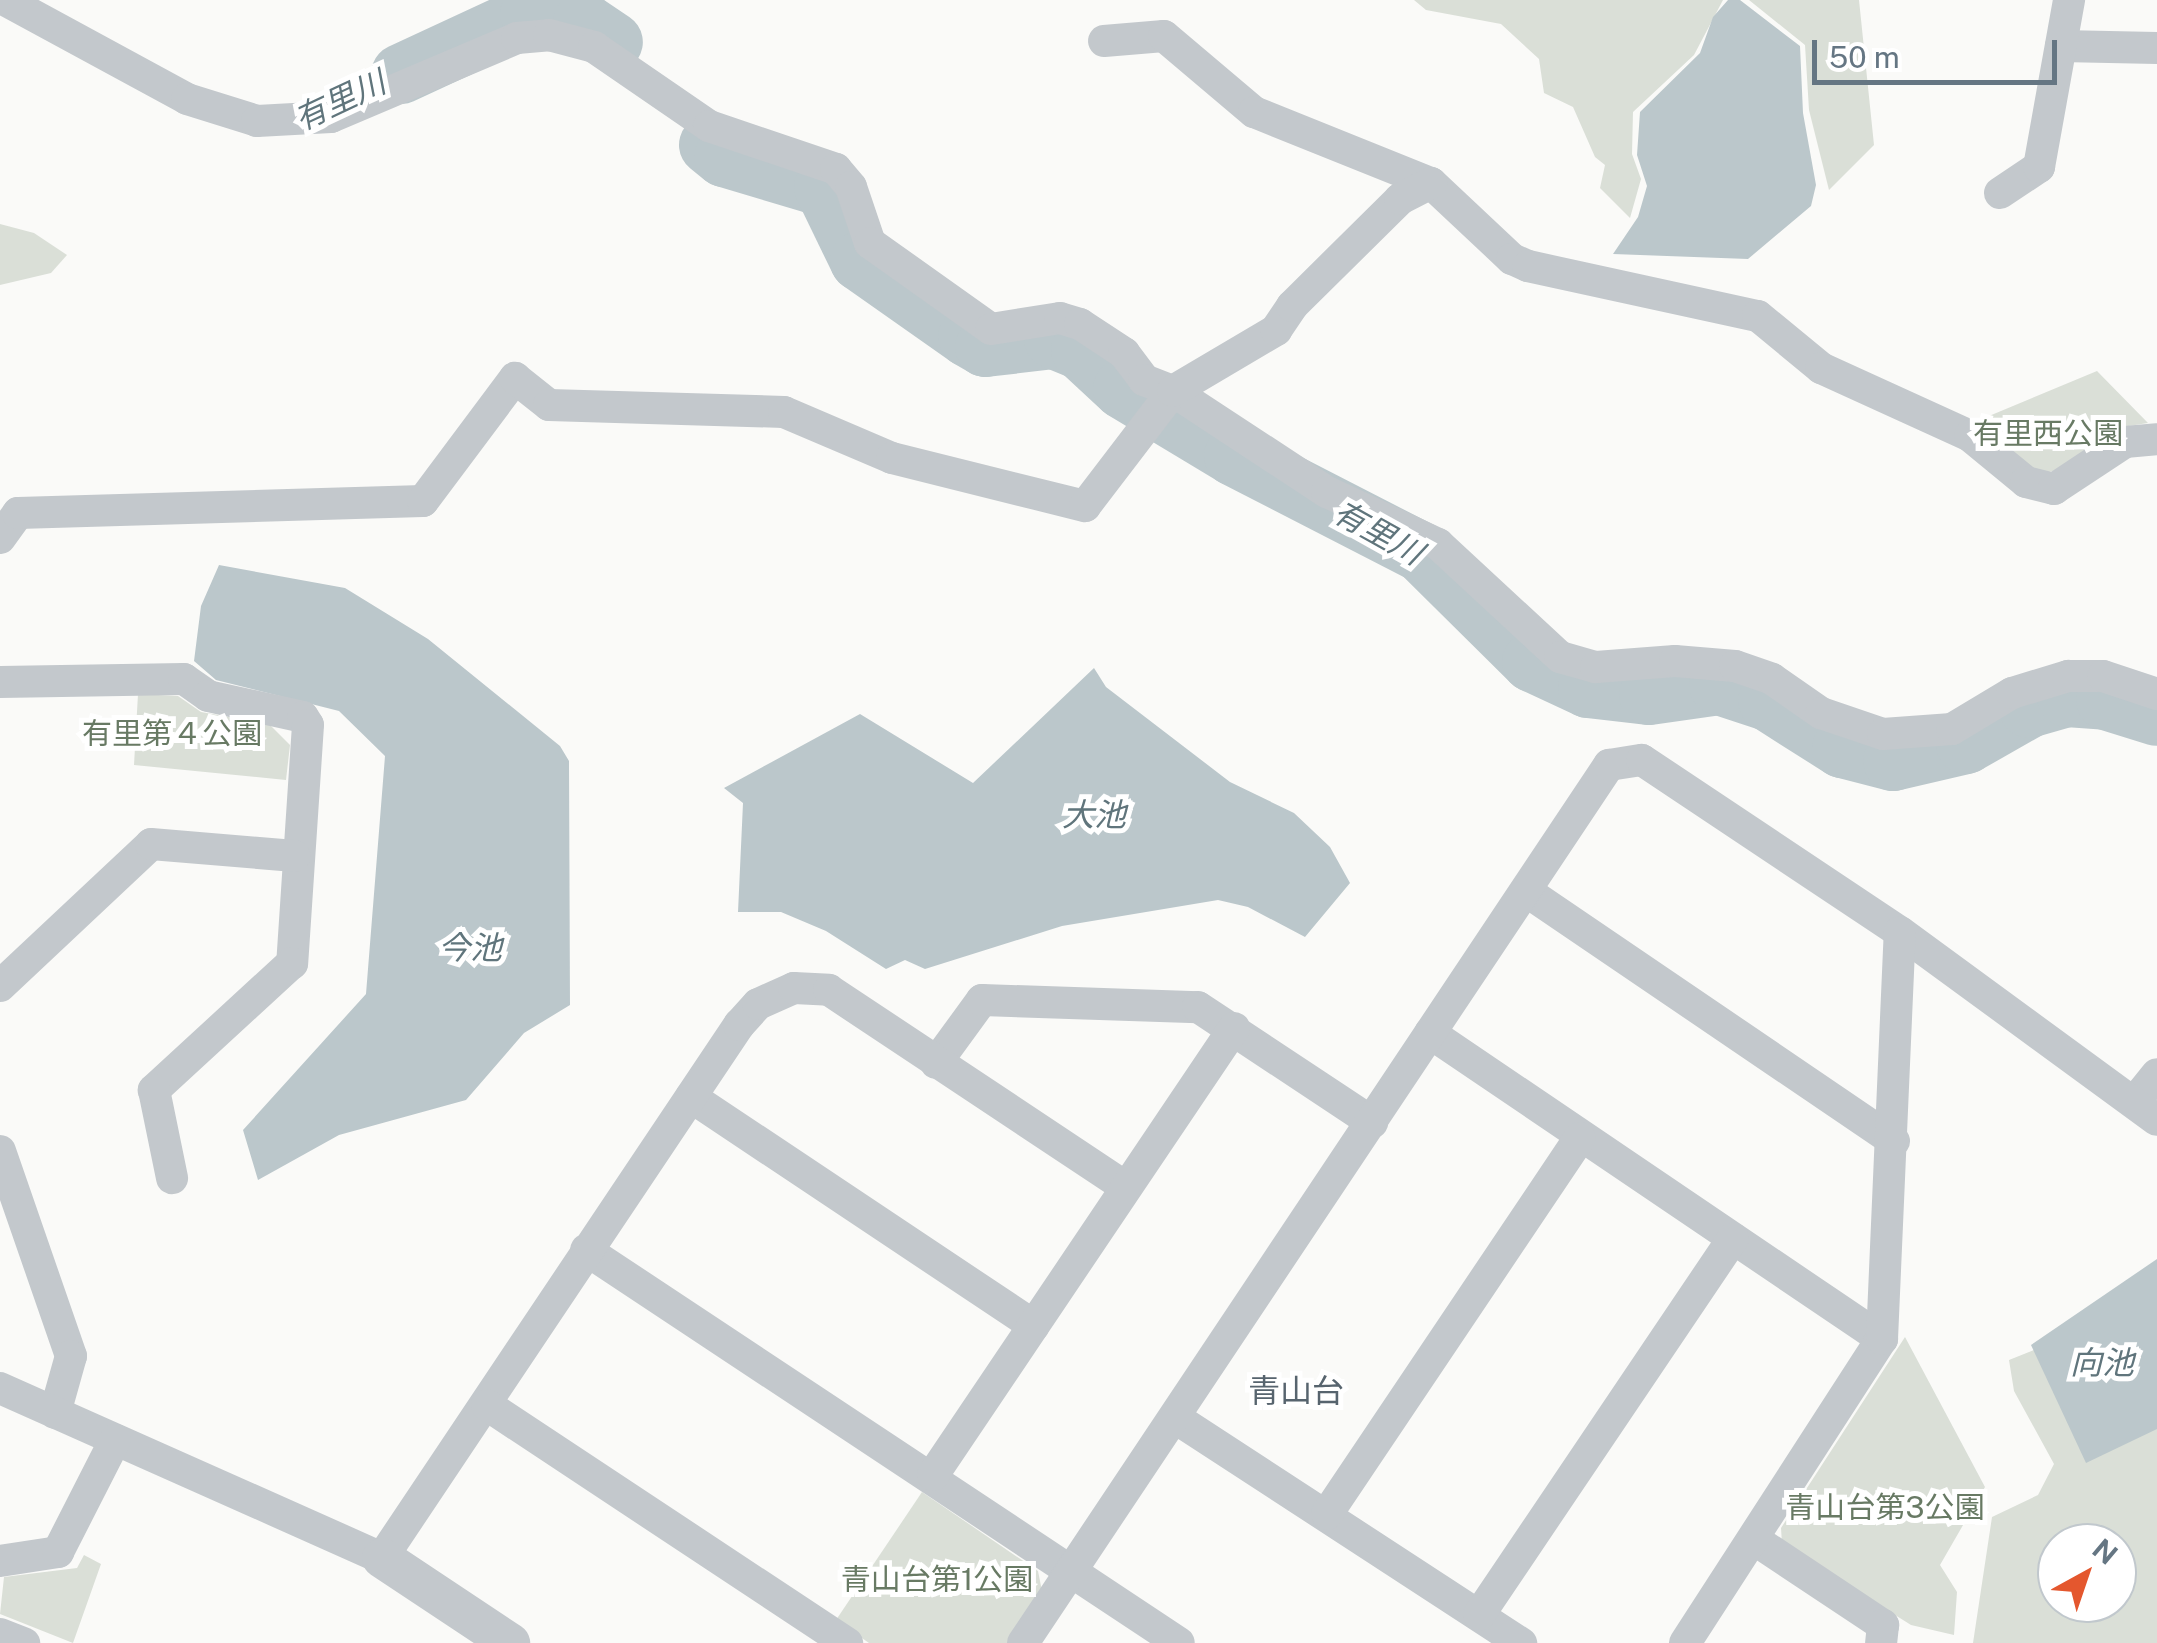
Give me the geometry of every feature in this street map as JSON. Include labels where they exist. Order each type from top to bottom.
[{"type":"street","points":[[4,0],[186,98],[257,120],[332,117],[516,38],[572,39],[594,47],[708,126],[836,169],[851,187],[870,243],[990,329],[1060,318],[1080,324],[1124,353],[1144,380],[1173,390],[1327,492],[1438,544],[1560,657],[1596,666],[1675,660],[1735,666],[1772,679],[1821,713],[1884,734],[1952,728],[2012,693],[2068,676],[2102,676],[2157,694]]},
{"type":"street","points":[[2000,193],[2039,167],[2068,0]]},
{"type":"street","points":[[1104,40],[1164,36],[1254,112],[1431,183],[1512,258],[1548,272],[1758,316],[1822,368],[1970,436],[2026,482],[2054,489],[2126,442],[2157,439]]},
{"type":"street","points":[[2061,46],[2157,48]]},
{"type":"street","points":[[0,538],[18,513],[423,500],[515,378],[549,405],[784,412],[892,458],[1085,506],[1173,390],[1276,330],[1292,306],[1400,199],[1431,183]]},
{"type":"street","points":[[0,682],[184,679],[208,696],[303,717],[308,725],[296,856],[292,963],[154,1090],[172,1178]]},
{"type":"street","points":[[1022,1643],[1177,1419],[1609,765],[1642,760],[1900,932],[2146,1110],[2157,1074]]},
{"type":"street","points":[[0,986],[152,844],[296,856]]},
{"type":"street","points":[[1526,891],[1894,1141]]},
{"type":"street","points":[[1684,1643],[1755,1540],[1882,1339],[1894,1141],[1900,932]]},
{"type":"street","points":[[382,1558],[487,1405],[586,1250],[758,1004],[794,988],[829,990],[1126,1187]]},
{"type":"street","points":[[936,1063],[982,1000],[1198,1007],[1372,1122]]},
{"type":"street","points":[[933,1475],[1234,1028]]},
{"type":"street","points":[[1430,1032],[1580,1138],[1882,1339]]},
{"type":"street","points":[[691,1097],[1034,1326]]},
{"type":"street","points":[[1326,1514],[1580,1138]]},
{"type":"street","points":[[0,1151],[71,1356],[56,1413]]},
{"type":"street","points":[[1479,1615],[1733,1239]]},
{"type":"street","points":[[586,1250],[933,1475],[1179,1643]]},
{"type":"street","points":[[0,1388],[294,1514],[382,1558],[510,1643]]},
{"type":"street","points":[[487,1405],[848,1643]]},
{"type":"street","points":[[1177,1419],[1521,1643]]},
{"type":"street","points":[[0,1560],[58,1552],[115,1440]]},
{"type":"street","points":[[1755,1540],[1882,1625],[1881,1643]]},
{"type":"street","points":[[0,1634],[24,1643]]},
{"type":"green space","points":[[1414,0],[1723,0],[1694,55],[1633,112],[1632,154],[1641,179],[1630,218],[1600,188],[1605,165],[1595,157],[1573,107],[1544,93],[1539,59],[1501,24],[1426,10]]},
{"type":"green space","points":[[1749,0],[1859,0],[1874,145],[1829,190],[1809,110],[1805,45]]},
{"type":"green space","points":[[0,224],[34,233],[67,255],[51,273],[0,285]]},
{"type":"green space","name":"有里西公園","points":[[2097,371],[2148,423],[2122,427],[2066,468],[2049,472],[2032,470],[1996,441],[2004,429],[1989,416]]},
{"type":"green space","name":"有里第４公園","points":[[138,694],[178,696],[201,712],[269,724],[290,745],[286,780],[134,765]]},
{"type":"green space","name":"青山台第3公園","points":[[1905,1337],[1985,1487],[1940,1565],[1957,1592],[1954,1635],[1911,1625],[1782,1544],[1781,1528]]},
{"type":"green space","points":[[2034,1350],[2157,1388],[2157,1643],[1973,1643],[1992,1517],[2038,1495],[2054,1464],[2014,1391],[2009,1360]]},
{"type":"green space","name":"青山台第1公園","points":[[922,1492],[1038,1571],[1042,1591],[1007,1643],[869,1643],[836,1620]]},
{"type":"green space","points":[[84,1555],[101,1564],[73,1643],[0,1614],[4,1577],[77,1568]]},
{"type":"water","points":[[1728,0],[1740,0],[1800,46],[1803,113],[1816,185],[1811,206],[1748,259],[1613,254],[1638,217],[1647,186],[1637,155],[1640,112],[1700,53],[1713,17]]},
{"type":"water","name":"今池","points":[[219,565],[345,588],[428,639],[560,746],[569,761],[570,1005],[524,1033],[466,1100],[339,1135],[258,1180],[243,1130],[366,994],[385,756],[339,711],[216,680],[194,661],[201,606]]},
{"type":"water","name":"大池","points":[[1094,668],[1106,687],[1230,782],[1294,813],[1330,847],[1350,883],[1305,937],[1248,907],[1218,900],[1062,926],[925,969],[905,960],[886,969],[826,931],[781,912],[738,912],[743,803],[724,788],[860,714],[973,783]]},
{"type":"water","name":"向池","points":[[2157,1259],[2157,1429],[2086,1463],[2031,1345]]},
{"type":"waterway","points":[[564,0],[583,22]]},
{"type":"waterway","name":"有里川","points":[[401,74],[530,14],[583,22],[613,42]]},
{"type":"waterway","name":"有里川","points":[[709,145],[724,157],[824,187],[860,261],[985,347],[1054,339],[1081,350],[1123,389],[1234,456],[1421,552],[1532,662],[1588,688],[1649,695],[1719,685],[1768,701],[1842,748],[1893,761],[1966,744],[2029,708],[2067,697],[2106,700],[2157,716]]},
{"type":"district","name":"青山台","points":[[1296,1391]]}]
